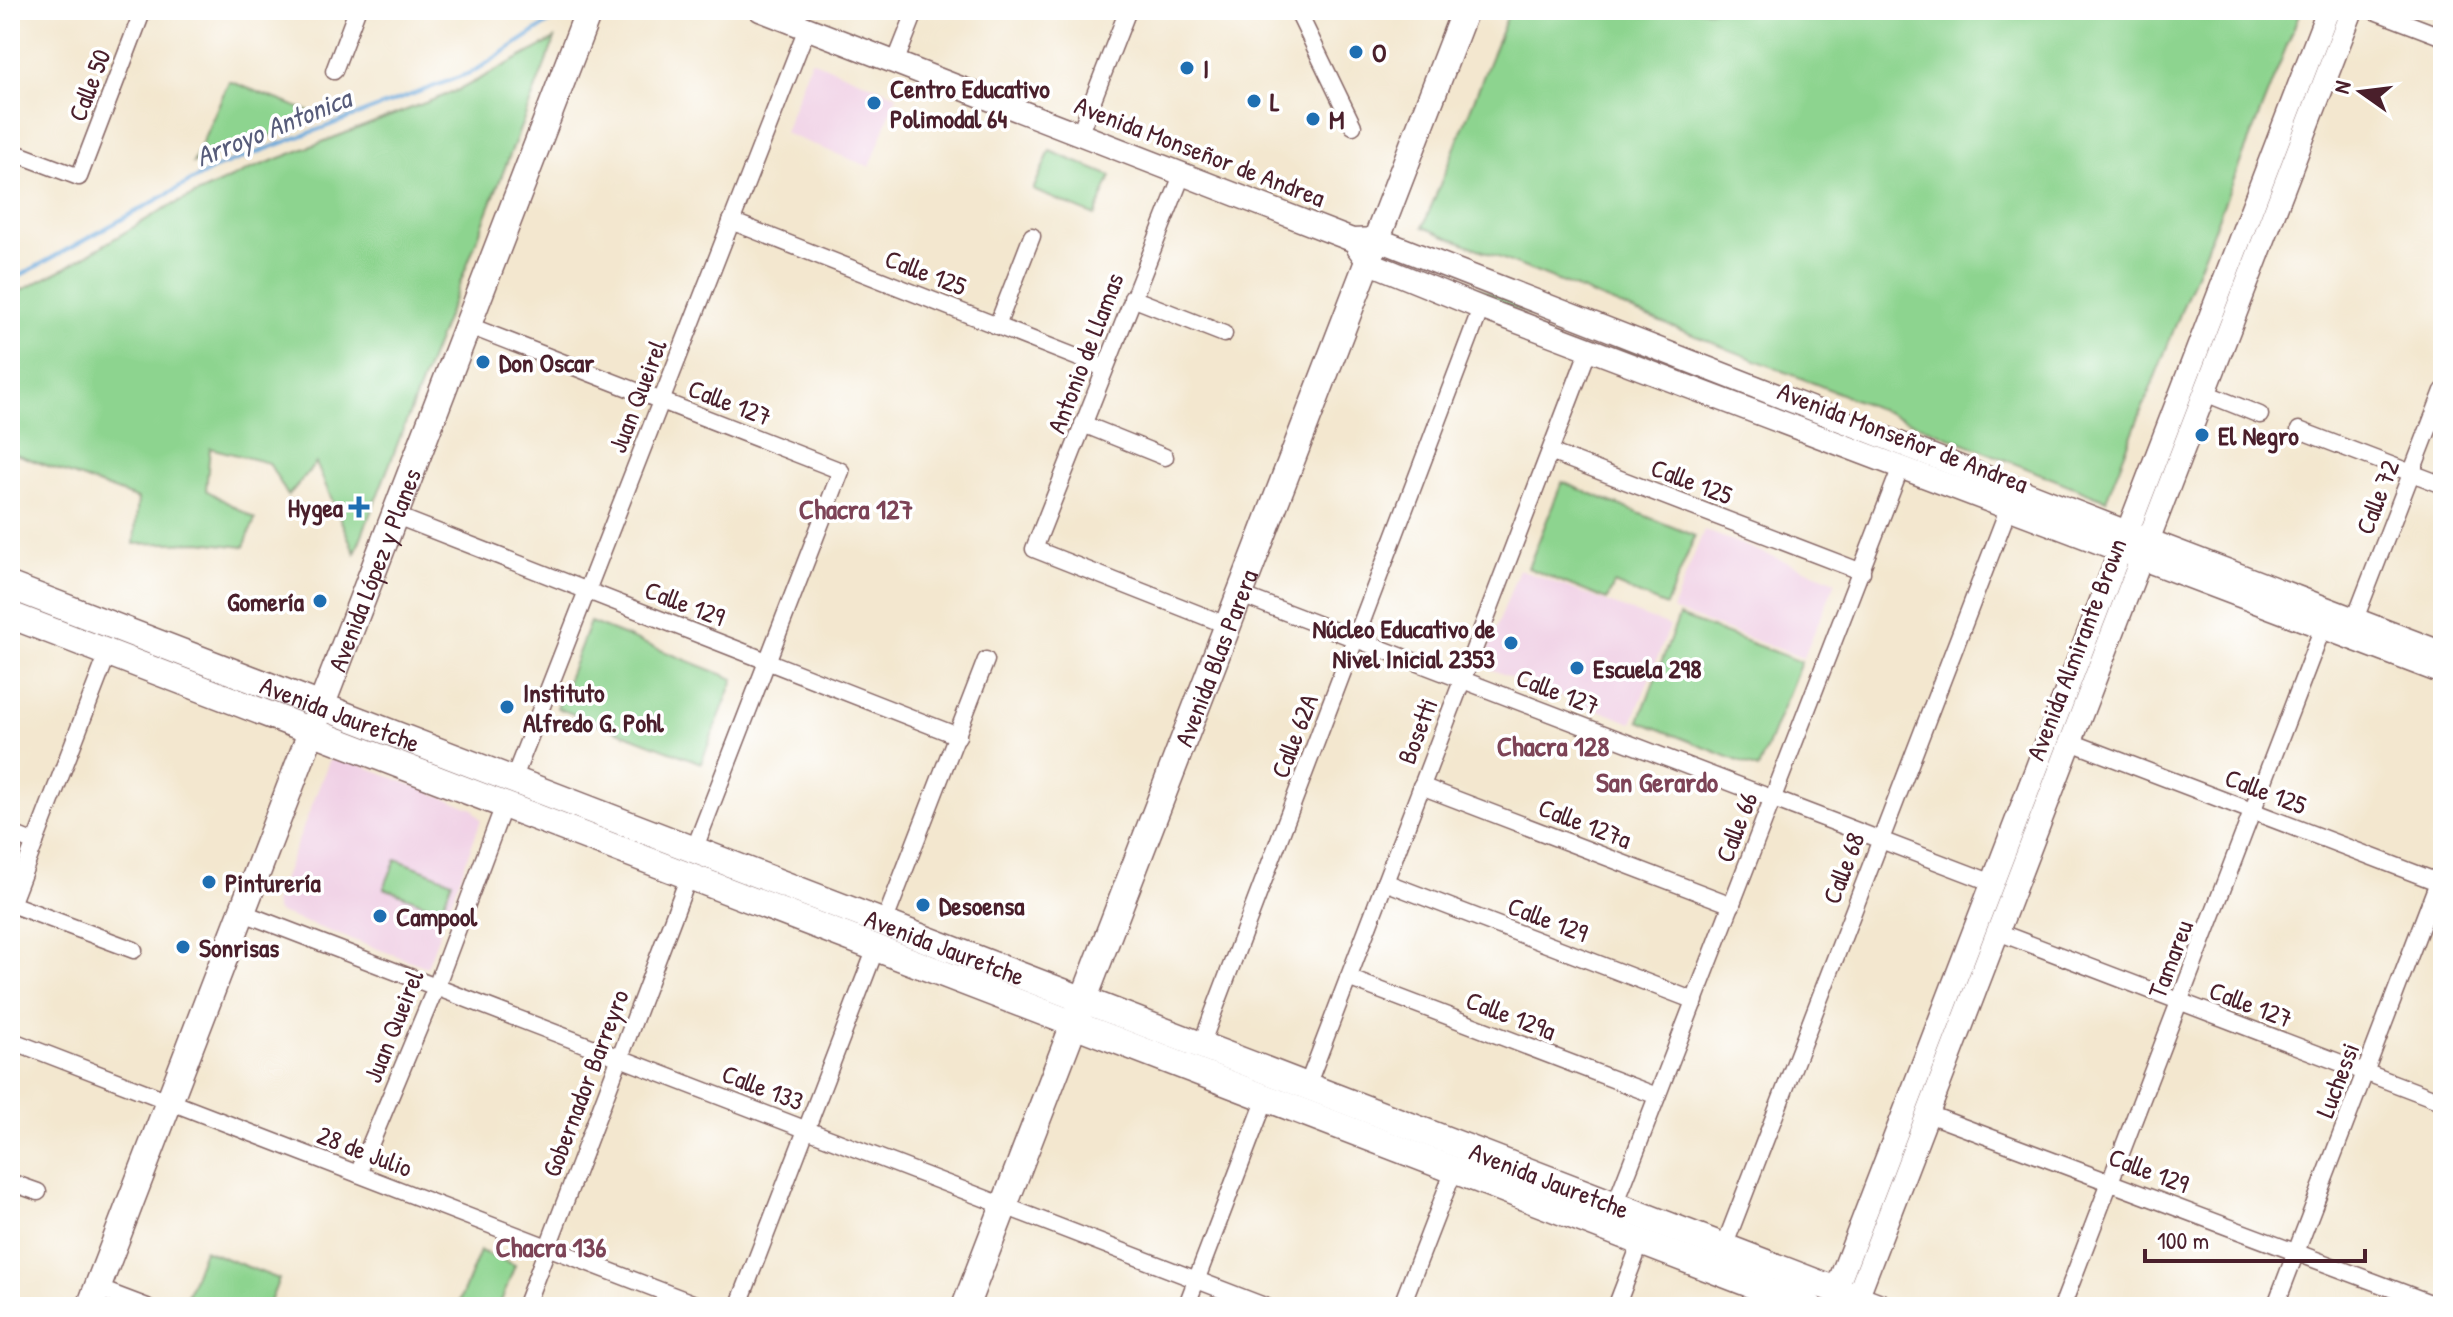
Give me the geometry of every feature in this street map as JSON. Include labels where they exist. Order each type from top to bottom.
[{"type":"main road","name":"Avenida López y Planes","points":[[94,1297],[589,10]]},
{"type":"main road","name":"Avenida Monseñor de Andrea","points":[[760,10],[2135,545],[2323,627],[2443,673]]},
{"type":"main road","name":"Avenida Blas Parera","points":[[965,1307],[1241,595],[1366,247],[1465,10]]},
{"type":"main road","name":"Avenida Almirante Brown","points":[[1852,1302],[2071,742],[2135,545],[2328,10]]},
{"type":"main road","name":"Avenida Almirante Brown","points":[[1852,1302],[1993,883],[2135,545],[2205,393],[2352,10]]},
{"type":"main road","name":"Avenida Monseñor de Andrea","points":[[1366,247],[1481,308],[1901,467],[2009,507],[2135,545],[2355,619],[2443,653]]},
{"type":"main road","name":"Avenida Jauretche","points":[[10,586],[321,706],[689,876],[880,935]]},
{"type":"main road","name":"Avenida Jauretche","points":[[10,615],[311,731],[694,850],[880,935],[1079,1012],[1266,1098],[1810,1307]]},
{"type":"main road","name":"Avenida Jauretche","points":[[1079,1012],[1201,1045],[1724,1247],[1852,1302]]},
{"type":"street","name":"Calle 50","points":[[10,151],[79,177],[143,10]]},
{"type":"street","points":[[334,71],[357,10]]},
{"type":"street","points":[[895,63],[916,10]]},
{"type":"street","points":[[1079,135],[1128,10]]},
{"type":"street","points":[[1297,10],[1353,126]]},
{"type":"street","points":[[2372,10],[2443,37]]},
{"type":"street","name":"Juan Queirel","points":[[358,1174],[436,987],[508,793],[807,28]]},
{"type":"street","name":"Antonio de Llamas","points":[[1182,175],[1034,549],[1229,626]]},
{"type":"street","name":"Calle 125","points":[[731,221],[1104,368]]},
{"type":"street","points":[[997,326],[1032,236]]},
{"type":"street","points":[[1132,298],[1224,334]]},
{"type":"street","name":"Calle 62A","points":[[1201,1045],[1481,308]]},
{"type":"street","name":"Calle 127","points":[[467,325],[841,471],[768,661]]},
{"type":"street","name":"Bosetti","points":[[1307,1086],[1589,349]]},
{"type":"street","name":"Calle 72","points":[[2355,619],[2443,391]]},
{"type":"street","points":[[2205,393],[2260,415]]},
{"type":"street","points":[[1083,424],[1165,457]]},
{"type":"street","points":[[2299,430],[2443,485]]},
{"type":"street","name":"Calle 125","points":[[1550,452],[1862,572]]},
{"type":"street","name":"Calle 66","points":[[1615,1205],[1901,467]]},
{"type":"street","name":"Calle 68","points":[[1724,1247],[2009,507]]},
{"type":"street","name":"Calle 129","points":[[394,515],[958,736]]},
{"type":"street","name":"Calle 127","points":[[1241,595],[1993,883]]},
{"type":"street","name":"Tamareu","points":[[2062,1307],[2323,627]]},
{"type":"street","points":[[108,653],[11,906],[134,950]]},
{"type":"street","points":[[738,1307],[986,660]]},
{"type":"street","points":[[694,850],[768,661]]},
{"type":"street","name":"Calle 125","points":[[2071,742],[2441,879]]},
{"type":"street","name":"Calle 127a","points":[[1421,786],[1732,905]]},
{"type":"street","points":[[10,833],[35,843]]},
{"type":"street","name":"Gobernador Barreyro","points":[[525,1307],[689,876]]},
{"type":"street","name":"Luchessi","points":[[2275,1307],[2441,879]]},
{"type":"street","name":"Calle 129","points":[[1385,882],[1695,1001]]},
{"type":"street","name":"Calle 133","points":[[241,912],[1267,1307]]},
{"type":"street","name":"Calle 127","points":[[1998,932],[2443,1102]]},
{"type":"street","name":"Calle 129a","points":[[1348,978],[1657,1096]]},
{"type":"street","name":"28 de Julio","points":[[10,1040],[703,1307]]},
{"type":"street","points":[[1186,1307],[1266,1098]]},
{"type":"street","name":"Calle 129","points":[[1928,1114],[2441,1307]]},
{"type":"street","points":[[1401,1307],[1454,1170]]},
{"type":"street","points":[[10,1182],[38,1192]]},
{"type":"street","points":[[1616,1307],[1641,1242]]},
{"type":"street","points":[[94,1297],[147,1307]]},
{"type":"shaded area","points":[[811,60],[897,95],[870,167],[784,133]]},
{"type":"shaded area","points":[[1704,530],[1836,581],[1803,658],[1672,610]]},
{"type":"shaded area","points":[[1519,569],[1670,626],[1632,723],[1482,666]]},
{"type":"shaded area","points":[[340,757],[473,809],[481,820],[427,967],[277,912],[274,903],[329,761]]},
{"type":"green space","points":[[1510,10],[2301,10],[2106,500],[1423,227]]},
{"type":"green space","points":[[555,39],[355,553],[316,463],[288,496],[269,463],[210,448],[206,490],[255,519],[244,547],[200,542],[134,544],[138,499],[10,452],[10,296],[65,268],[164,209],[251,169],[459,90]]},
{"type":"green space","points":[[229,81],[323,117],[193,163]]},
{"type":"green space","points":[[1050,151],[1111,176],[1095,216],[1033,190]]},
{"type":"green space","points":[[1400,257],[2089,529],[1398,264]]},
{"type":"green space","points":[[1562,482],[1695,536],[1666,606],[1614,584],[1607,600],[1528,568]]},
{"type":"green space","points":[[1679,616],[1801,662],[1758,769],[1639,721]]},
{"type":"green space","points":[[590,622],[734,679],[701,763],[557,708]]},
{"type":"green space","points":[[396,859],[452,881],[441,910],[384,888]]},
{"type":"green space","points":[[204,1250],[279,1279],[268,1307],[183,1306]]},
{"type":"green space","points":[[480,1251],[515,1265],[499,1307],[457,1307]]},
{"type":"waterway","name":"Arroyo Antonica","points":[[10,281],[213,169],[475,71],[554,19]]},
{"type":"place","name":"O","points":[[1356,52]]},
{"type":"place","name":"I","points":[[1187,68]]},
{"type":"place","name":"L","points":[[1254,101]]},
{"type":"place","name":"Centro Educativo Polimodal 64","points":[[874,103]]},
{"type":"place","name":"M","points":[[1313,119]]},
{"type":"place","name":"Don Oscar","points":[[483,362]]},
{"type":"place","name":"El Negro","points":[[2202,435]]},
{"type":"place","name":"Hygea","points":[[359,507]]},
{"type":"place","name":"Gomería","points":[[320,601]]},
{"type":"place","name":"Núcleo Educativo de Nivel Inicial 2353","points":[[1511,643]]},
{"type":"place","name":"Escuela 298","points":[[1577,668]]},
{"type":"place","name":"Instituto Alfredo G. Pohl","points":[[507,707]]},
{"type":"place","name":"Pinturería","points":[[209,882]]},
{"type":"place","name":"Desoensa","points":[[923,905]]},
{"type":"place","name":"Campool","points":[[380,916]]},
{"type":"place","name":"Sonrisas","points":[[183,947]]},
{"type":"district","name":"Chacra 127","points":[[856,509]]},
{"type":"district","name":"Chacra 128","points":[[1553,746]]},
{"type":"district","name":"San Gerardo","points":[[1657,782]]},
{"type":"district","name":"Chacra 136","points":[[551,1247]]}]
